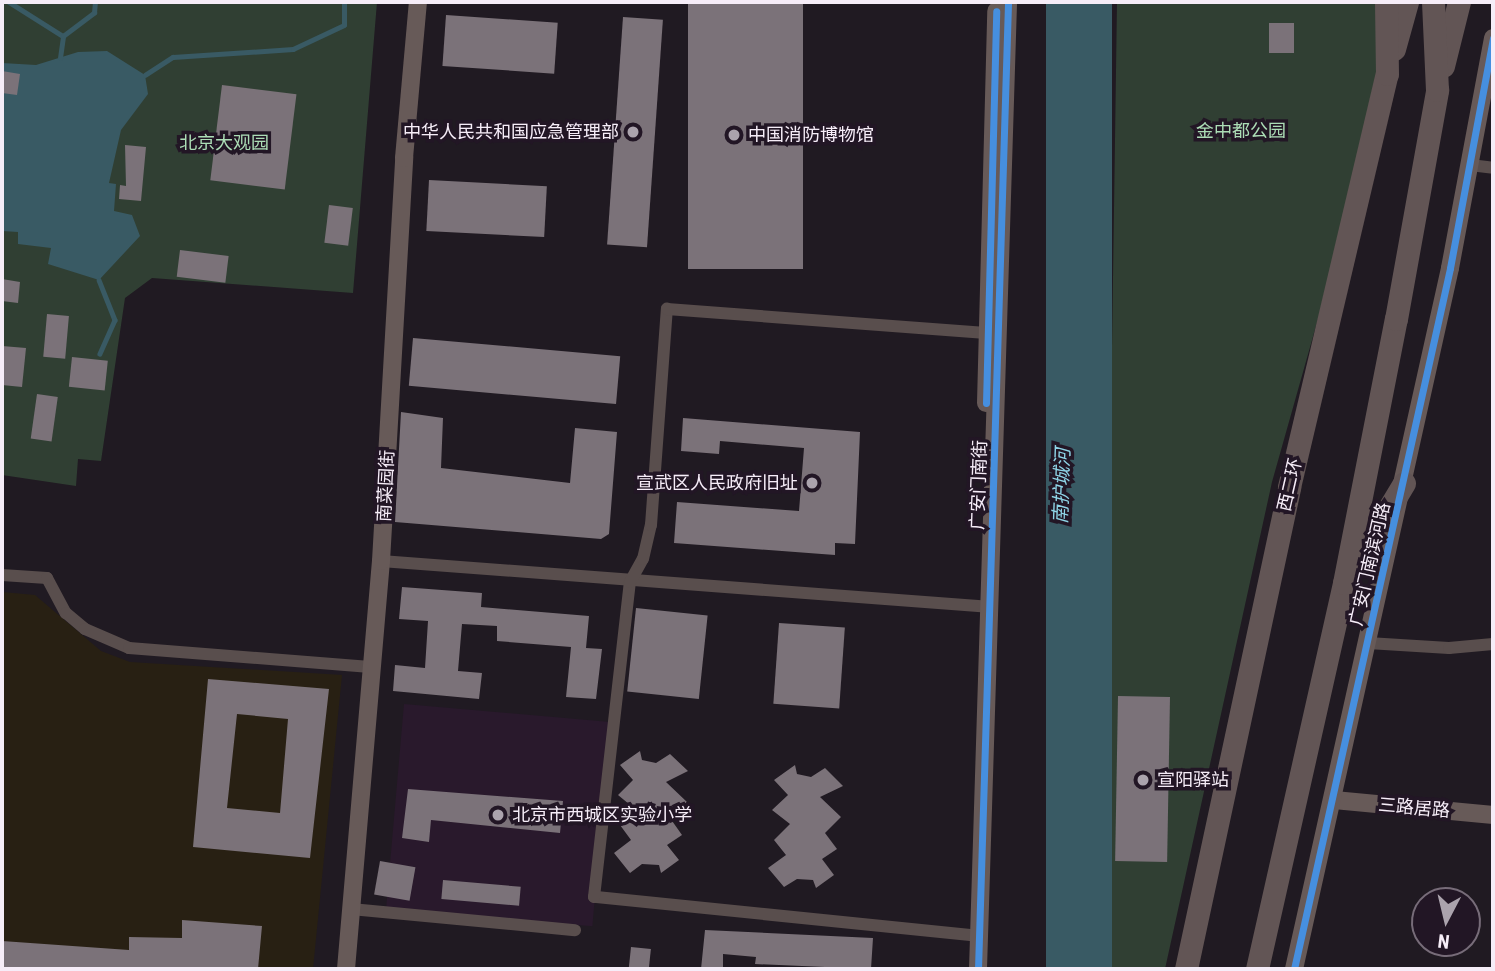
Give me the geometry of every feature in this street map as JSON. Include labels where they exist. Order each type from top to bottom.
[{"type":"highway","name":"西二环","points":[[1186,969],[1289,487],[1387,74],[1386,2]]},
{"type":"highway","points":[[1387,74],[1408,2]]},
{"type":"highway","points":[[1433,2],[1437,90]]},
{"type":"highway","points":[[1257,969],[1344,583],[1396,319],[1437,90],[1459,3]]},
{"type":"highway","points":[[1344,583],[1404,483]]},
{"type":"street","name":"南菜园街","points":[[346,969],[382,561],[404,158],[418,2]]},
{"type":"street","name":"广安门南街","points":[[994,334],[997,2]]},
{"type":"street","name":"广安门南街","points":[[978,969],[975,935],[994,334],[1008,2]]},
{"type":"street","name":"广安门南滨河路","points":[[1294,969],[1404,483],[1470,165],[1493,38]]},
{"type":"street","points":[[1470,165],[1493,168]]},
{"type":"street","points":[[975,935],[594,897],[629,582],[643,559],[651,525],[667,309],[994,334]]},
{"type":"street","points":[[382,561],[629,582],[986,607]]},
{"type":"street","points":[[2,575],[47,579],[66,613],[85,628],[129,648],[373,667]]},
{"type":"street","points":[[1368,643],[1449,648],[1493,644]]},
{"type":"street","name":"三路居路","points":[[1334,800],[1493,815]]},
{"type":"street","points":[[351,909],[575,930]]},
{"type":"street","name":"广安门南街","points":[[968,969],[975,935]]},
{"type":"shaded area","points":[[2,592],[35,595],[101,651],[130,662],[342,675],[313,969],[2,969]]},
{"type":"shaded area","name":"北京市西城区实验小学","points":[[404,704],[610,722],[592,926],[386,908]]},
{"type":"green space","name":"北京大观园","points":[[2,2],[377,2],[353,293],[152,278],[125,298],[101,461],[78,459],[76,486],[2,475]]},
{"type":"green space","name":"金中都公园","points":[[1117,2],[1386,2],[1387,74],[1272,482],[1165,969],[1103,969]]},
{"type":"water","name":"南护城河","points":[[1046,2],[1112,2],[1112,969],[1046,969]]},
{"type":"water","points":[[107,51],[145,75],[148,94],[121,130],[109,183],[116,184],[114,211],[132,215],[140,236],[99,280],[48,264],[51,248],[18,244],[18,232],[2,231],[2,63],[36,65],[78,52]]},
{"type":"building","name":"中国消防博物馆","points":[[688,2],[803,2],[803,269],[688,269]]},
{"type":"building","points":[[446,15],[558,23],[554,74],[442,66]]},
{"type":"building","name":"中华人民共和国应急管理部","points":[[623,17],[663,20],[647,247],[607,244]]},
{"type":"building","points":[[1269,23],[1294,23],[1294,53],[1269,53]]},
{"type":"building","points":[[2,71],[20,74],[17,95],[2,93]]},
{"type":"building","points":[[222,85],[296,94],[285,189],[210,180]]},
{"type":"building","points":[[125,145],[146,147],[141,201],[119,199],[120,185],[126,186]]},
{"type":"building","points":[[429,180],[547,186],[544,237],[426,231]]},
{"type":"building","points":[[329,205],[353,208],[348,246],[324,243]]},
{"type":"building","points":[[180,250],[229,256],[225,283],[177,277]]},
{"type":"building","points":[[2,279],[20,282],[18,303],[2,301]]},
{"type":"building","points":[[47,314],[69,316],[65,359],[43,357]]},
{"type":"building","points":[[413,338],[620,356],[616,404],[409,386]]},
{"type":"building","points":[[2,346],[26,348],[22,387],[2,385]]},
{"type":"building","points":[[72,357],[108,361],[105,391],[69,387]]},
{"type":"building","points":[[37,394],[58,397],[52,441],[31,439]]},
{"type":"building","points":[[401,412],[443,418],[441,468],[570,483],[575,428],[617,432],[609,534],[601,539],[395,522]]},
{"type":"building","points":[[683,418],[860,432],[855,544],[835,543],[835,555],[674,543],[677,502],[799,511],[804,448],[720,441],[719,454],[681,451]]},
{"type":"building","points":[[402,587],[482,593],[481,607],[589,616],[586,648],[602,649],[596,699],[566,697],[571,647],[497,641],[497,626],[462,624],[458,671],[482,673],[479,699],[393,691],[395,665],[425,668],[428,621],[399,619]]},
{"type":"building","points":[[636,608],[708,616],[699,699],[627,692]]},
{"type":"building","points":[[779,623],[845,628],[839,708],[773,704]]},
{"type":"building","points":[[208,679],[329,689],[310,858],[193,847]],"holes":[[[237,714],[288,719],[280,813],[227,808]]]},
{"type":"building","name":"宣阳驿站","points":[[1118,696],[1170,697],[1167,862],[1115,861]]},
{"type":"building","points":[[640,751],[642,760],[656,763],[670,754],[688,771],[666,782],[687,802],[670,818],[682,835],[667,845],[679,860],[661,873],[659,865],[642,864],[630,873],[614,853],[631,840],[620,825],[635,809],[618,795],[633,780],[620,765]]},
{"type":"building","points":[[795,765],[797,774],[811,777],[825,768],[843,786],[820,797],[841,817],[825,833],[837,849],[822,859],[834,875],[816,888],[813,880],[797,879],[784,887],[768,868],[786,855],[774,840],[790,824],[772,810],[788,795],[774,780]]},
{"type":"building","points":[[408,789],[563,801],[560,833],[431,820],[429,842],[402,838]]},
{"type":"building","points":[[380,861],[415,867],[410,901],[374,894]]},
{"type":"building","points":[[443,880],[521,887],[519,906],[441,899]]},
{"type":"building","points":[[182,920],[262,926],[258,969],[2,969],[2,941],[129,950],[129,937],[182,938]]},
{"type":"building","points":[[705,930],[873,938],[871,969],[755,964],[756,957],[723,954],[723,969],[701,969]]},
{"type":"building","points":[[631,947],[651,949],[649,969],[629,969]]},
{"type":"waterway","points":[[9,2],[63,36]]},
{"type":"waterway","points":[[60,58],[63,36],[94,13],[95,2]]},
{"type":"waterway","points":[[145,75],[173,57],[293,49],[344,25],[344,2]]},
{"type":"waterway","points":[[99,280],[115,320],[100,354]]},
{"type":"cycle path","points":[[978,969],[1008,2]]},
{"type":"cycle path","points":[[986,403],[996,11]]},
{"type":"cycle path","points":[[1294,969],[1450,268],[1493,38]]},
{"type":"place","name":"中华人民共和国应急管理部","points":[[633,132]]},
{"type":"place","name":"中国消防博物馆","points":[[734,135]]},
{"type":"place","name":"宣武区人民政府旧址","points":[[812,483]]},
{"type":"place","name":"宣阳驿站","points":[[1143,780]]},
{"type":"place","name":"北京市西城区实验小学","points":[[498,815]]}]
